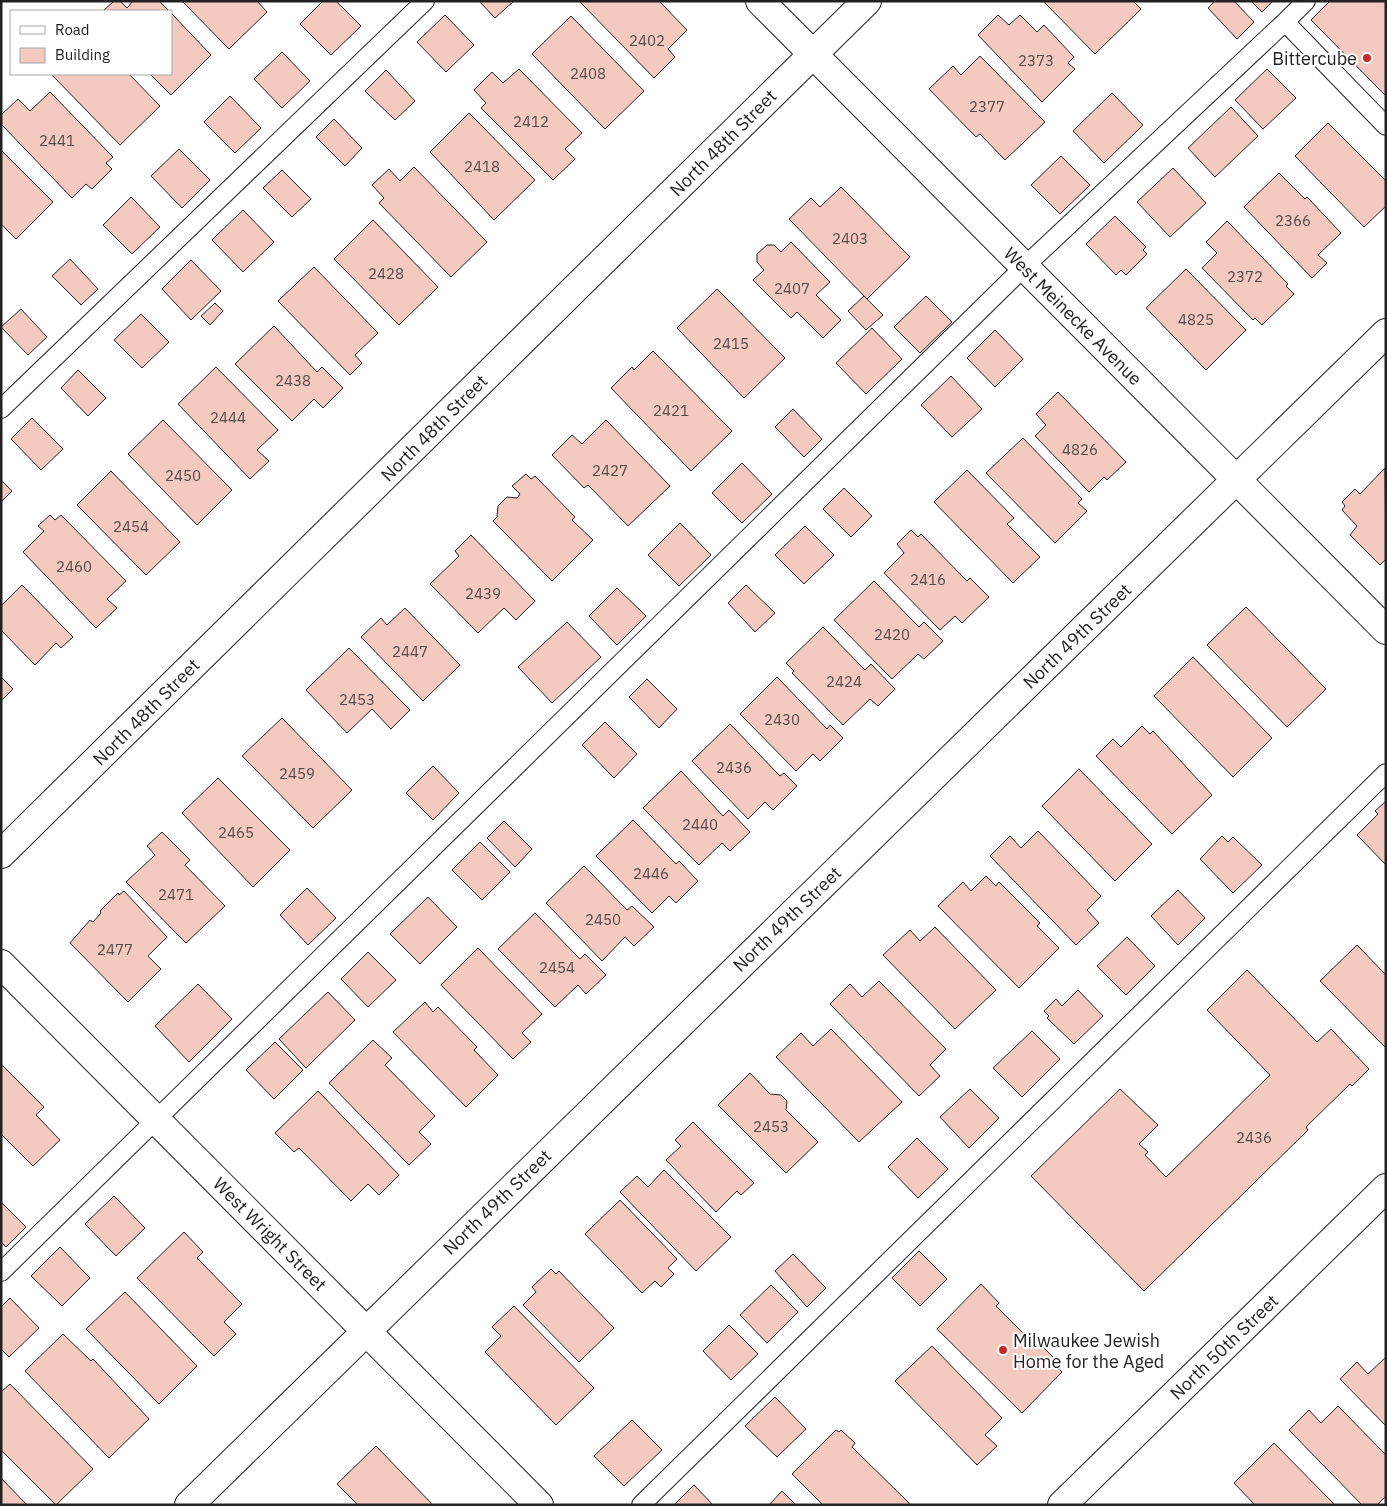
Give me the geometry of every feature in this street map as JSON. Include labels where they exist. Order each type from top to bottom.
[{"type":"street","name":"West Meinecke Avenue","points":[[760,1],[1386,630]]},
{"type":"street","name":"North 48th Street","points":[[1,854],[867,1]]},
{"type":"street","name":"North 49th Street","points":[[188,1505],[1386,333]]},
{"type":"street","name":"West Wright Street","points":[[1,964],[539,1505]]},
{"type":"street","name":"North 50th Street","points":[[1062,1505],[1386,1188]]},
{"type":"lane","points":[[1,409],[426,1]]},
{"type":"lane","points":[[1,1272],[1024,267],[1306,1]]},
{"type":"lane","points":[[1284,22],[1386,126]]},
{"type":"lane","points":[[641,1505],[1386,772]]},
{"type":"building","points":[[114,1],[120,1],[127,8],[133,1],[159,1],[168,10],[104,10]]},
{"type":"building","points":[[182,1],[257,1],[267,12],[229,49]]},
{"type":"building","points":[[323,1],[336,1],[361,26],[331,55],[300,24]]},
{"type":"building","points":[[479,1],[514,1],[495,18]]},
{"type":"building","points":[[579,1],[659,1],[687,30],[668,49],[675,57],[654,78]]},
{"type":"building","points":[[1043,1],[1133,1],[1141,9],[1095,54]]},
{"type":"building","points":[[1215,1],[1234,1],[1254,22],[1237,39],[1208,8]]},
{"type":"building","points":[[1251,1],[1273,1],[1262,12]]},
{"type":"building","name":"Bittercube","points":[[1330,1],[1386,1],[1386,96],[1311,20]]},
{"type":"building","points":[[172,14],[211,55],[171,95],[151,75],[172,75]]},
{"type":"building","points":[[445,15],[474,45],[446,72],[417,42]]},
{"type":"building","points":[[998,15],[1009,25],[1020,15],[1037,32],[1044,25],[1074,57],[1068,63],[1075,69],[1042,102],[978,35]]},
{"type":"building","points":[[571,16],[644,91],[605,129],[532,54]]},
{"type":"building","points":[[282,52],[310,81],[282,108],[254,79]]},
{"type":"building","points":[[980,56],[1045,122],[1005,160],[980,134],[976,137],[929,89],[953,66],[961,75]]},
{"type":"building","points":[[519,69],[582,133],[565,149],[575,159],[553,180],[481,108],[486,103],[474,90],[492,72],[503,83]]},
{"type":"building","points":[[1267,69],[1296,98],[1263,129],[1235,100]]},
{"type":"building","points":[[386,70],[415,101],[395,120],[365,91]]},
{"type":"building","points":[[52,75],[130,75],[160,106],[120,145]]},
{"type":"building","points":[[50,92],[113,157],[106,163],[112,169],[92,189],[86,184],[72,198],[1,124],[1,115],[18,99],[30,111]]},
{"type":"building","points":[[1112,93],[1143,125],[1104,163],[1073,131]]},
{"type":"building","points":[[230,96],[261,128],[235,153],[204,122]]},
{"type":"building","points":[[1231,107],[1258,136],[1215,177],[1188,148]]},
{"type":"building","points":[[469,113],[535,180],[494,220],[430,152]]},
{"type":"building","points":[[334,119],[362,148],[345,166],[316,137]]},
{"type":"building","points":[[1328,123],[1386,181],[1386,206],[1364,227],[1295,156]]},
{"type":"building","points":[[179,149],[210,180],[182,208],[151,176]]},
{"type":"building","points":[[1,150],[53,202],[16,239],[1,224]]},
{"type":"building","points":[[1061,156],[1090,185],[1060,214],[1031,185]]},
{"type":"building","points":[[414,167],[487,242],[451,277],[379,203],[384,198],[372,185],[389,169],[400,181]]},
{"type":"building","points":[[1173,168],[1206,203],[1170,237],[1137,202]]},
{"type":"building","points":[[282,170],[311,199],[292,217],[263,188]]},
{"type":"building","points":[[1279,173],[1305,199],[1307,197],[1341,233],[1318,255],[1327,263],[1312,278],[1244,207]]},
{"type":"building","points":[[841,187],[910,257],[867,299],[789,219],[811,198],[820,207]]},
{"type":"building","points":[[131,197],[160,227],[132,254],[103,225]]},
{"type":"building","points":[[243,210],[274,242],[243,272],[212,240]]},
{"type":"building","points":[[1115,216],[1146,247],[1143,250],[1147,254],[1126,275],[1121,270],[1116,275],[1086,244]]},
{"type":"building","points":[[373,220],[438,287],[399,325],[334,259]]},
{"type":"building","points":[[1227,221],[1288,284],[1286,286],[1294,294],[1262,325],[1255,318],[1253,320],[1202,268],[1217,253],[1206,242]]},
{"type":"building","points":[[791,242],[830,282],[816,295],[841,320],[823,338],[797,312],[791,318],[753,280],[764,270],[757,262],[757,254],[767,245],[774,245],[781,252]]},
{"type":"building","points":[[70,259],[98,289],[81,305],[52,276]]},
{"type":"building","points":[[191,260],[221,291],[191,320],[162,289]]},
{"type":"building","points":[[314,267],[378,333],[355,355],[362,363],[350,375],[278,301]]},
{"type":"building","points":[[1186,269],[1246,330],[1206,370],[1146,308]]},
{"type":"building","points":[[717,289],[785,358],[744,398],[677,328]]},
{"type":"building","points":[[864,296],[883,315],[866,330],[848,311]]},
{"type":"building","points":[[926,296],[952,322],[920,353],[894,327]]},
{"type":"building","points":[[215,303],[223,311],[210,325],[201,316]]},
{"type":"building","points":[[21,309],[47,337],[28,355],[1,327]]},
{"type":"building","points":[[141,314],[169,342],[142,368],[114,340]]},
{"type":"building","points":[[274,326],[317,372],[322,367],[343,388],[323,408],[314,399],[292,421],[235,364]]},
{"type":"building","points":[[872,328],[902,359],[866,394],[836,363]]},
{"type":"building","points":[[995,330],[1023,359],[995,387],[967,358]]},
{"type":"building","points":[[653,351],[732,431],[691,471],[611,388],[632,367],[634,370]]},
{"type":"building","points":[[216,367],[278,430],[257,450],[269,461],[250,479],[178,404]]},
{"type":"building","points":[[78,370],[106,398],[88,416],[61,388]]},
{"type":"building","points":[[951,376],[982,409],[952,437],[921,405]]},
{"type":"building","points":[[1058,392],[1126,462],[1107,480],[1104,477],[1089,492],[1035,436],[1046,425],[1036,414]]},
{"type":"building","points":[[793,409],[822,439],[804,457],[775,427]]},
{"type":"building","points":[[32,418],[63,449],[41,470],[11,439]]},
{"type":"building","points":[[163,420],[232,490],[197,525],[128,454]]},
{"type":"building","points":[[606,420],[670,486],[628,526],[588,485],[584,488],[552,455],[572,435],[582,444]]},
{"type":"building","points":[[1023,438],[1082,499],[1078,503],[1087,511],[1055,543],[986,473]]},
{"type":"building","points":[[742,463],[772,494],[742,523],[712,493]]},
{"type":"building","points":[[1385,468],[1386,559],[1380,565],[1350,535],[1357,526],[1342,510],[1345,506],[1342,502],[1355,489],[1360,494]]},
{"type":"building","points":[[967,470],[1014,518],[1007,524],[1040,557],[1013,583],[934,502]]},
{"type":"building","points":[[111,471],[180,542],[146,575],[77,505]]},
{"type":"building","points":[[526,474],[531,479],[535,476],[575,517],[572,520],[593,540],[552,581],[493,521],[497,517],[498,506],[507,497],[517,498],[520,494],[512,486]]},
{"type":"building","points":[[1,480],[12,491],[1,502]]},
{"type":"building","points":[[844,488],[872,516],[851,537],[823,509]]},
{"type":"building","points":[[50,515],[55,520],[61,515],[126,581],[107,599],[117,608],[96,628],[23,552],[44,531],[38,526]]},
{"type":"building","points":[[680,523],[711,555],[679,586],[648,555]]},
{"type":"building","points":[[805,526],[834,555],[804,584],[775,555]]},
{"type":"building","points":[[911,530],[918,537],[921,534],[967,581],[970,578],[989,597],[962,623],[955,616],[940,630],[884,573],[904,553],[897,544]]},
{"type":"building","points":[[471,535],[535,601],[516,620],[504,608],[478,633],[430,584],[459,556],[455,551]]},
{"type":"building","points":[[874,581],[919,627],[924,622],[943,641],[924,659],[918,654],[892,679],[834,620]]},
{"type":"building","points":[[22,585],[73,637],[61,648],[56,643],[35,665],[1,630],[1,606]]},
{"type":"building","points":[[746,585],[775,613],[755,632],[728,603]]},
{"type":"building","points":[[617,588],[646,616],[617,645],[589,616]]},
{"type":"building","points":[[1246,607],[1326,689],[1287,727],[1207,645]]},
{"type":"building","points":[[405,608],[460,665],[423,701],[361,637],[381,618],[387,625]]},
{"type":"building","points":[[567,622],[601,657],[552,703],[518,667]]},
{"type":"building","points":[[823,627],[865,670],[871,664],[895,689],[878,706],[870,699],[843,725],[792,673],[794,671],[786,663]]},
{"type":"building","points":[[349,648],[410,710],[391,729],[372,709],[347,733],[306,690]]},
{"type":"building","points":[[1193,657],[1272,738],[1233,777],[1154,696]]},
{"type":"building","points":[[1,677],[13,689],[1,701]]},
{"type":"building","points":[[777,677],[827,729],[830,725],[843,738],[820,761],[813,754],[796,771],[740,714]]},
{"type":"building","points":[[647,679],[677,709],[659,728],[629,697]]},
{"type":"building","points":[[282,718],[352,790],[313,828],[242,756]]},
{"type":"building","points":[[605,722],[637,754],[614,778],[582,745]]},
{"type":"building","points":[[730,724],[780,776],[784,773],[797,786],[773,810],[765,802],[748,819],[692,761]]},
{"type":"building","points":[[1142,726],[1150,734],[1153,731],[1212,795],[1172,834],[1096,756],[1113,739],[1121,747]]},
{"type":"building","points":[[433,766],[459,793],[433,820],[406,793]]},
{"type":"building","points":[[1079,769],[1152,844],[1115,881],[1042,806]]},
{"type":"building","points":[[681,771],[723,816],[729,810],[750,832],[730,851],[722,843],[699,865],[643,808]]},
{"type":"building","points":[[218,778],[290,850],[253,887],[182,813]]},
{"type":"building","points":[[1386,801],[1386,865],[1357,835],[1378,814],[1375,811]]},
{"type":"building","points":[[633,820],[676,864],[679,861],[698,881],[676,903],[669,896],[652,913],[596,856]]},
{"type":"building","points":[[504,821],[532,849],[515,867],[487,838]]},
{"type":"building","points":[[1038,831],[1101,896],[1087,910],[1099,923],[1076,945],[990,856],[1010,836],[1021,848]]},
{"type":"building","points":[[162,832],[190,860],[185,865],[225,906],[186,943],[126,882],[155,855],[147,846]]},
{"type":"building","points":[[1222,836],[1228,842],[1233,837],[1262,865],[1233,893],[1200,859]]},
{"type":"building","points":[[480,842],[510,872],[482,900],[452,870]]},
{"type":"building","points":[[584,866],[627,910],[632,906],[654,927],[634,946],[625,937],[602,961],[546,903]]},
{"type":"building","points":[[986,876],[996,886],[999,882],[1040,923],[1037,926],[1059,948],[1019,988],[938,906],[963,882],[971,891]]},
{"type":"building","points":[[307,888],[336,918],[308,945],[280,915]]},
{"type":"building","points":[[1178,890],[1205,918],[1178,945],[1151,916]]},
{"type":"building","points":[[124,891],[167,937],[148,956],[161,969],[128,1002],[70,943],[90,920],[93,922],[101,913],[100,911],[118,893],[119,895]]},
{"type":"building","points":[[428,897],[457,927],[420,964],[390,934]]},
{"type":"building","points":[[535,913],[580,959],[585,954],[606,975],[586,994],[578,985],[555,1007],[498,949]]},
{"type":"building","points":[[935,927],[996,990],[955,1029],[883,955],[910,930],[920,941]]},
{"type":"building","points":[[1127,937],[1155,966],[1126,995],[1097,966]]},
{"type":"building","points":[[1357,945],[1386,975],[1386,1048],[1320,981]]},
{"type":"building","points":[[478,948],[542,1014],[522,1033],[531,1042],[513,1059],[441,985]]},
{"type":"building","points":[[368,952],[396,980],[368,1007],[341,979]]},
{"type":"building","points":[[1247,970],[1317,1042],[1331,1029],[1369,1069],[1352,1086],[1350,1084],[1306,1127],[1308,1130],[1144,1291],[1031,1176],[1120,1089],[1158,1125],[1139,1144],[1148,1152],[1145,1155],[1166,1177],[1270,1075],[1207,1010]]},
{"type":"building","points":[[879,981],[946,1049],[930,1065],[940,1076],[919,1096],[830,1004],[850,984],[862,997]]},
{"type":"building","points":[[198,984],[232,1019],[189,1062],[155,1026]]},
{"type":"building","points":[[1078,990],[1103,1016],[1074,1044],[1047,1018],[1049,1016],[1044,1011],[1056,999],[1062,1006]]},
{"type":"building","points":[[328,992],[355,1020],[306,1068],[279,1039]]},
{"type":"building","points":[[425,1002],[433,1012],[438,1007],[477,1047],[474,1050],[498,1075],[466,1107],[393,1032]]},
{"type":"building","points":[[831,1029],[902,1102],[859,1142],[776,1057],[801,1033],[813,1046]]},
{"type":"building","points":[[1032,1031],[1060,1059],[1022,1097],[993,1068]]},
{"type":"building","points":[[373,1040],[392,1058],[385,1065],[435,1116],[419,1132],[431,1144],[409,1165],[329,1083]]},
{"type":"building","points":[[275,1042],[303,1070],[274,1099],[246,1070]]},
{"type":"building","points":[[1,1064],[44,1107],[36,1115],[60,1140],[33,1166],[1,1134]]},
{"type":"building","points":[[750,1073],[770,1094],[781,1095],[787,1101],[786,1110],[818,1142],[786,1173],[718,1105]]},
{"type":"building","points":[[970,1089],[999,1118],[969,1148],[940,1117]]},
{"type":"building","points":[[318,1091],[399,1175],[379,1195],[368,1184],[351,1201],[299,1148],[294,1152],[275,1133]]},
{"type":"building","points":[[693,1122],[754,1183],[741,1195],[737,1191],[716,1212],[666,1160],[681,1146],[675,1140]]},
{"type":"building","points":[[917,1138],[948,1169],[918,1198],[888,1167]]},
{"type":"building","points":[[664,1170],[731,1237],[696,1271],[620,1192],[637,1176],[648,1187]]},
{"type":"building","points":[[114,1196],[145,1228],[116,1256],[85,1224]]},
{"type":"building","points":[[620,1200],[677,1259],[668,1268],[674,1274],[661,1287],[655,1281],[642,1293],[585,1234]]},
{"type":"building","points":[[1,1202],[26,1227],[6,1247],[1,1242]]},
{"type":"building","points":[[184,1232],[203,1252],[197,1258],[242,1304],[224,1322],[236,1334],[214,1356],[137,1278]]},
{"type":"building","points":[[60,1247],[90,1278],[62,1306],[31,1276]]},
{"type":"building","points":[[919,1251],[947,1279],[920,1306],[892,1278]]},
{"type":"building","points":[[793,1254],[826,1288],[807,1307],[775,1271]]},
{"type":"building","points":[[551,1269],[556,1274],[559,1271],[614,1328],[579,1362],[523,1305],[536,1292],[532,1287]]},
{"type":"building","name":"Milwaukee Jewish Home for the Aged","points":[[981,1284],[999,1303],[996,1306],[1030,1340],[1033,1337],[1057,1361],[1054,1364],[1062,1372],[1022,1413],[937,1329]]},
{"type":"building","points":[[771,1285],[798,1312],[767,1343],[740,1315]]},
{"type":"building","points":[[125,1292],[197,1366],[159,1404],[86,1329]]},
{"type":"building","points":[[10,1298],[39,1328],[9,1357],[1,1349],[1,1307]]},
{"type":"building","points":[[514,1306],[594,1388],[556,1425],[485,1352],[501,1336],[492,1327]]},
{"type":"building","points":[[729,1325],[758,1354],[731,1380],[703,1351]]},
{"type":"building","points":[[63,1334],[91,1361],[93,1359],[149,1419],[109,1458],[25,1371]]},
{"type":"building","points":[[932,1346],[1002,1418],[985,1435],[997,1446],[977,1465],[895,1381]]},
{"type":"building","points":[[1386,1357],[1386,1426],[1340,1379],[1357,1362],[1368,1374]]},
{"type":"building","points":[[10,1384],[93,1469],[56,1505],[1,1450],[1,1392]]},
{"type":"building","points":[[775,1397],[806,1429],[777,1457],[745,1426]]},
{"type":"building","points":[[1338,1406],[1386,1455],[1386,1496],[1377,1505],[1362,1505],[1289,1430],[1309,1410],[1321,1423]]},
{"type":"building","points":[[632,1420],[662,1450],[624,1486],[594,1456]]},
{"type":"building","points":[[836,1430],[839,1432],[841,1430],[855,1443],[852,1447],[911,1505],[823,1505],[792,1474]]},
{"type":"building","points":[[1274,1443],[1335,1505],[1255,1505],[1234,1483]]},
{"type":"building","points":[[376,1446],[433,1505],[358,1505],[337,1484]]},
{"type":"building","points":[[1,1478],[27,1505],[1,1505]]},
{"type":"building","points":[[694,1485],[713,1505],[674,1505]]},
{"type":"building","points":[[782,1491],[796,1505],[769,1505]]},
{"type":"place","name":"Bittercube","points":[[1367,58]]},
{"type":"place","name":"Milwaukee Jewish Home for the Aged","points":[[1003,1350]]}]
